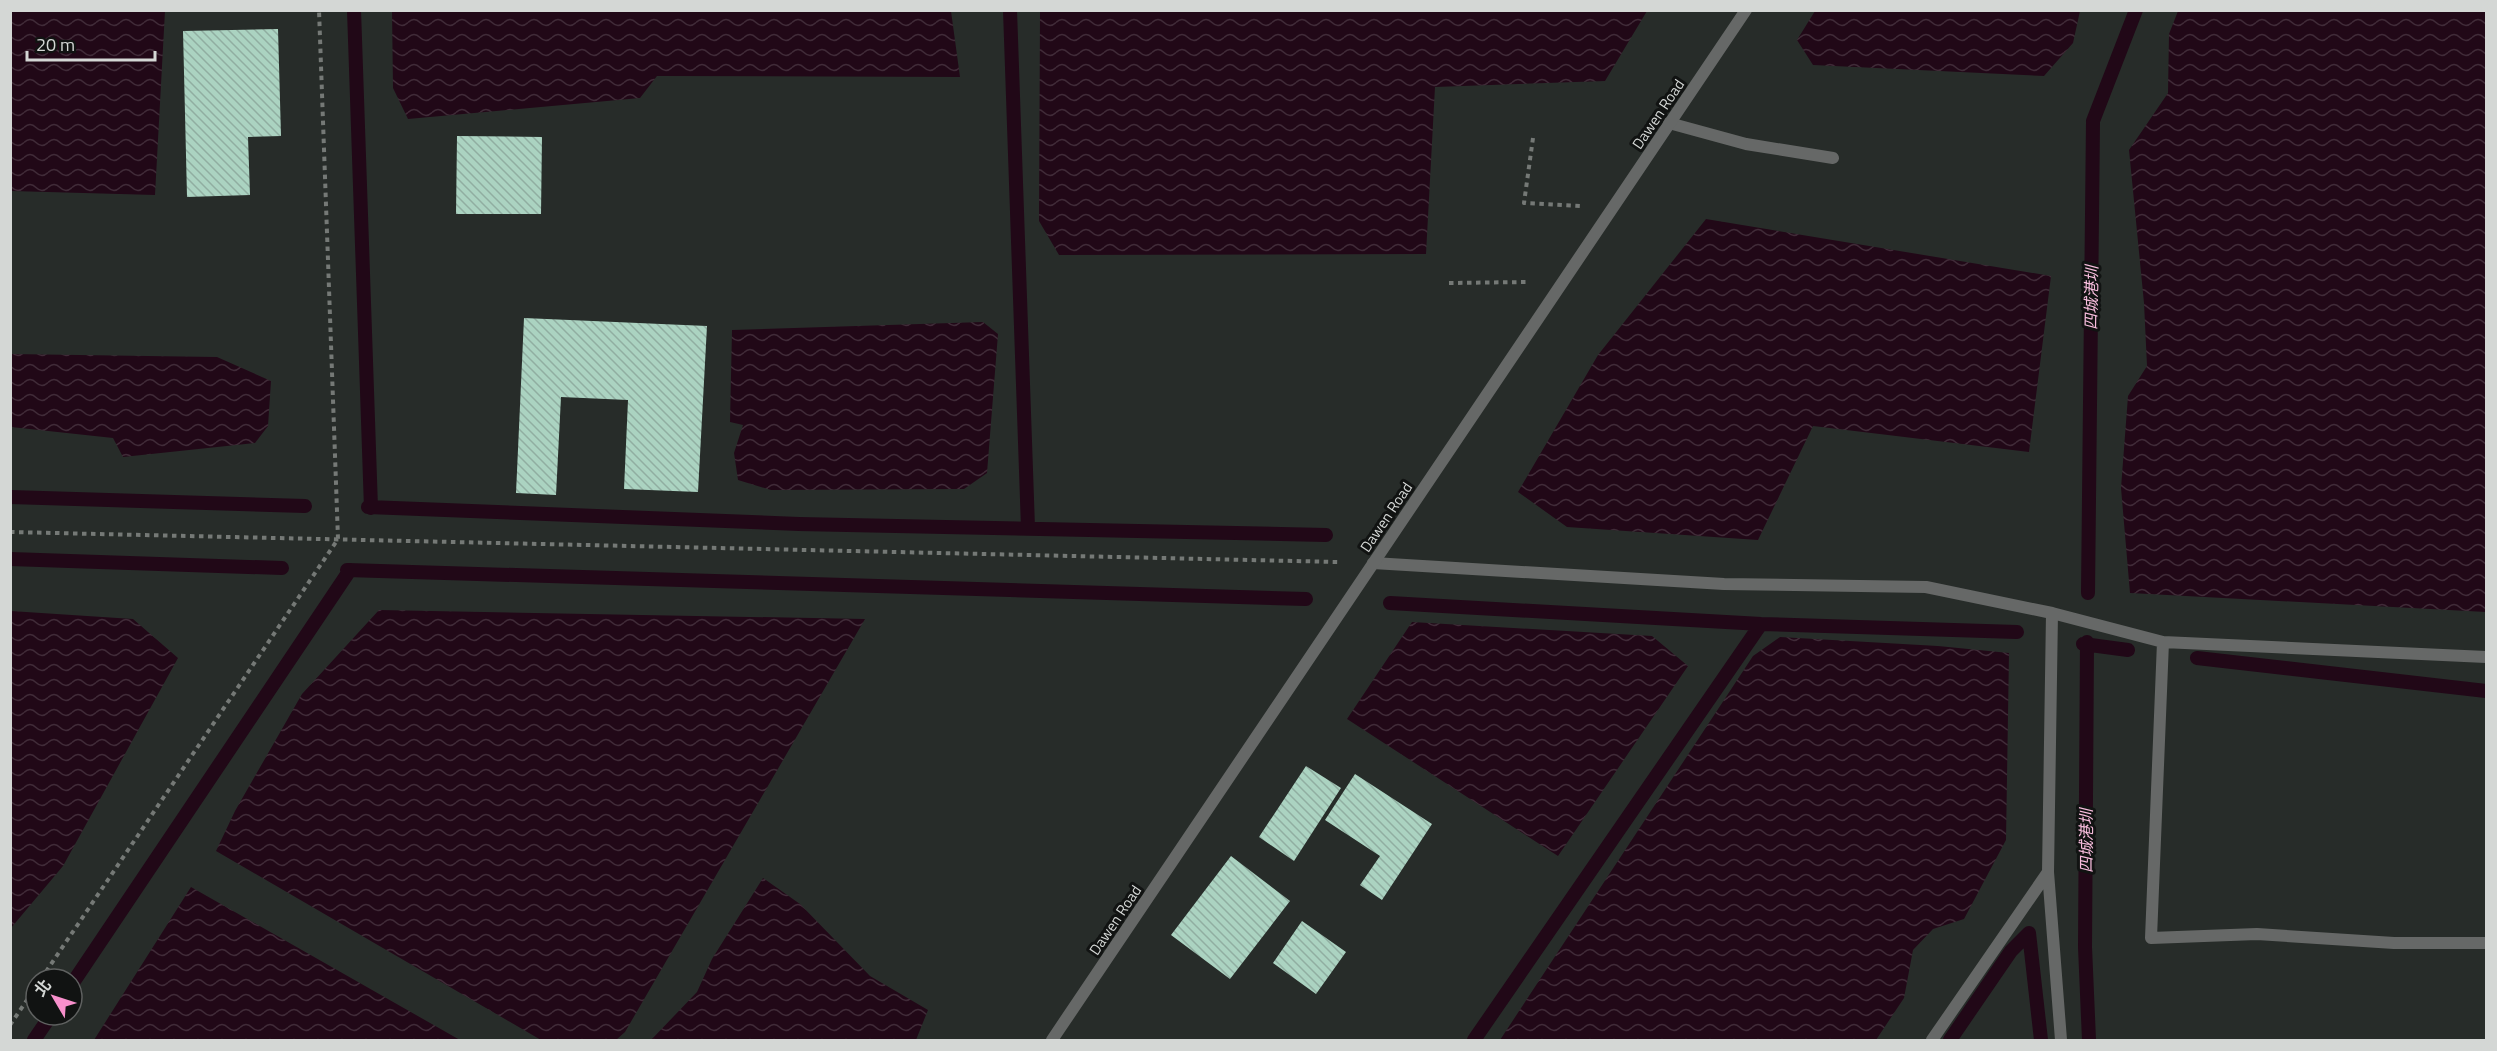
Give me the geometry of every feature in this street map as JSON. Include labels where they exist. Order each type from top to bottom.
[{"type":"street","name":"Dawen Road","points":[[1052,1041],[1746,10]]},
{"type":"street","points":[[1670,123],[1746,144],[1833,158]]},
{"type":"street","points":[[1373,563],[1724,584],[1926,587],[2052,613],[2163,642],[2487,657]]},
{"type":"street","points":[[2052,613],[2048,872],[2061,1041]]},
{"type":"street","points":[[2163,642],[2151,938],[2258,934],[2394,943],[2487,943]]},
{"type":"street","points":[[1932,1041],[2048,872]]},
{"type":"path","points":[[49,967],[338,539],[319,10]]},
{"type":"path","points":[[1533,138],[1524,203],[1612,207]]},
{"type":"path","points":[[1449,283],[1562,282]]},
{"type":"path","points":[[10,532],[1373,563]]},
{"type":"path","points":[[10,1025],[24,1005]]},
{"type":"water","points":[[11,10],[165,11],[155,195],[11,191]]},
{"type":"water","points":[[1040,10],[1647,11],[1605,81],[1435,87],[1426,254],[1059,255],[1039,221]]},
{"type":"water","points":[[392,11],[951,11],[960,77],[657,76],[640,98],[408,119],[393,88]]},
{"type":"water","points":[[1815,11],[2080,11],[2073,43],[2044,76],[1813,65],[1797,40]]},
{"type":"water","points":[[2178,11],[2486,11],[2486,612],[2130,593],[2121,488],[2128,396],[2147,366],[2144,303],[2129,150],[2168,93],[2169,34]]},
{"type":"water","points":[[1706,219],[2051,276],[2029,452],[1813,426],[1758,540],[1567,527],[1518,492],[1598,355]]},
{"type":"water","points":[[983,322],[998,334],[987,473],[964,489],[771,490],[738,480],[734,453],[743,425],[730,422],[732,330]]},
{"type":"water","points":[[11,354],[217,357],[271,381],[268,426],[255,443],[123,457],[113,438],[11,427]]},
{"type":"water","points":[[379,610],[865,619],[625,1032],[616,1040],[541,1040],[216,851],[235,811],[302,694]]},
{"type":"water","points":[[11,611],[133,619],[178,658],[63,866],[11,928]]},
{"type":"water","points":[[1412,622],[1652,636],[1688,666],[1558,856],[1347,719]]},
{"type":"water","points":[[1780,637],[1938,646],[2009,653],[2006,840],[1964,919],[1933,929],[1913,950],[1904,998],[1876,1040],[1500,1040],[1753,656]]},
{"type":"water","points":[[763,878],[800,904],[870,976],[928,1010],[916,1040],[651,1040],[697,992],[712,959]]},
{"type":"water","points":[[191,887],[460,1040],[94,1040]]},
{"type":"building","points":[[278,29],[281,136],[248,137],[250,195],[187,197],[183,31]]},
{"type":"building","points":[[457,136],[542,137],[541,214],[456,214]]},
{"type":"building","points":[[524,318],[707,326],[698,492],[624,489],[628,400],[561,397],[556,495],[516,493]]},
{"type":"building","points":[[1306,766],[1341,788],[1294,861],[1259,837]]},
{"type":"building","points":[[1355,774],[1432,824],[1382,900],[1360,885],[1380,856],[1325,820]]},
{"type":"building","points":[[1231,856],[1290,901],[1230,979],[1171,935]]},
{"type":"building","points":[[1302,921],[1346,952],[1316,994],[1273,963]]},
{"type":"waterway","points":[[354,10],[371,508]]},
{"type":"waterway","points":[[1010,10],[1028,528]]},
{"type":"waterway","name":"四城港圳","points":[[2088,593],[2093,121],[2136,10]]},
{"type":"waterway","points":[[10,497],[305,506]]},
{"type":"waterway","points":[[368,507],[799,524],[1326,535]]},
{"type":"waterway","points":[[10,559],[282,568]]},
{"type":"waterway","points":[[347,570],[1306,599]]},
{"type":"waterway","points":[[83,967],[350,570]]},
{"type":"waterway","points":[[1390,603],[1761,624],[2017,632]]},
{"type":"waterway","points":[[1474,1040],[1761,624]]},
{"type":"waterway","name":"四城港圳","points":[[2087,642],[2085,947],[2089,1040]]},
{"type":"waterway","points":[[2083,644],[2128,650]]},
{"type":"waterway","points":[[2197,658],[2486,691]]},
{"type":"waterway","points":[[1950,1040],[2011,951],[2029,933],[2041,1040]]},
{"type":"waterway","points":[[34,1040],[43,1027]]}]
